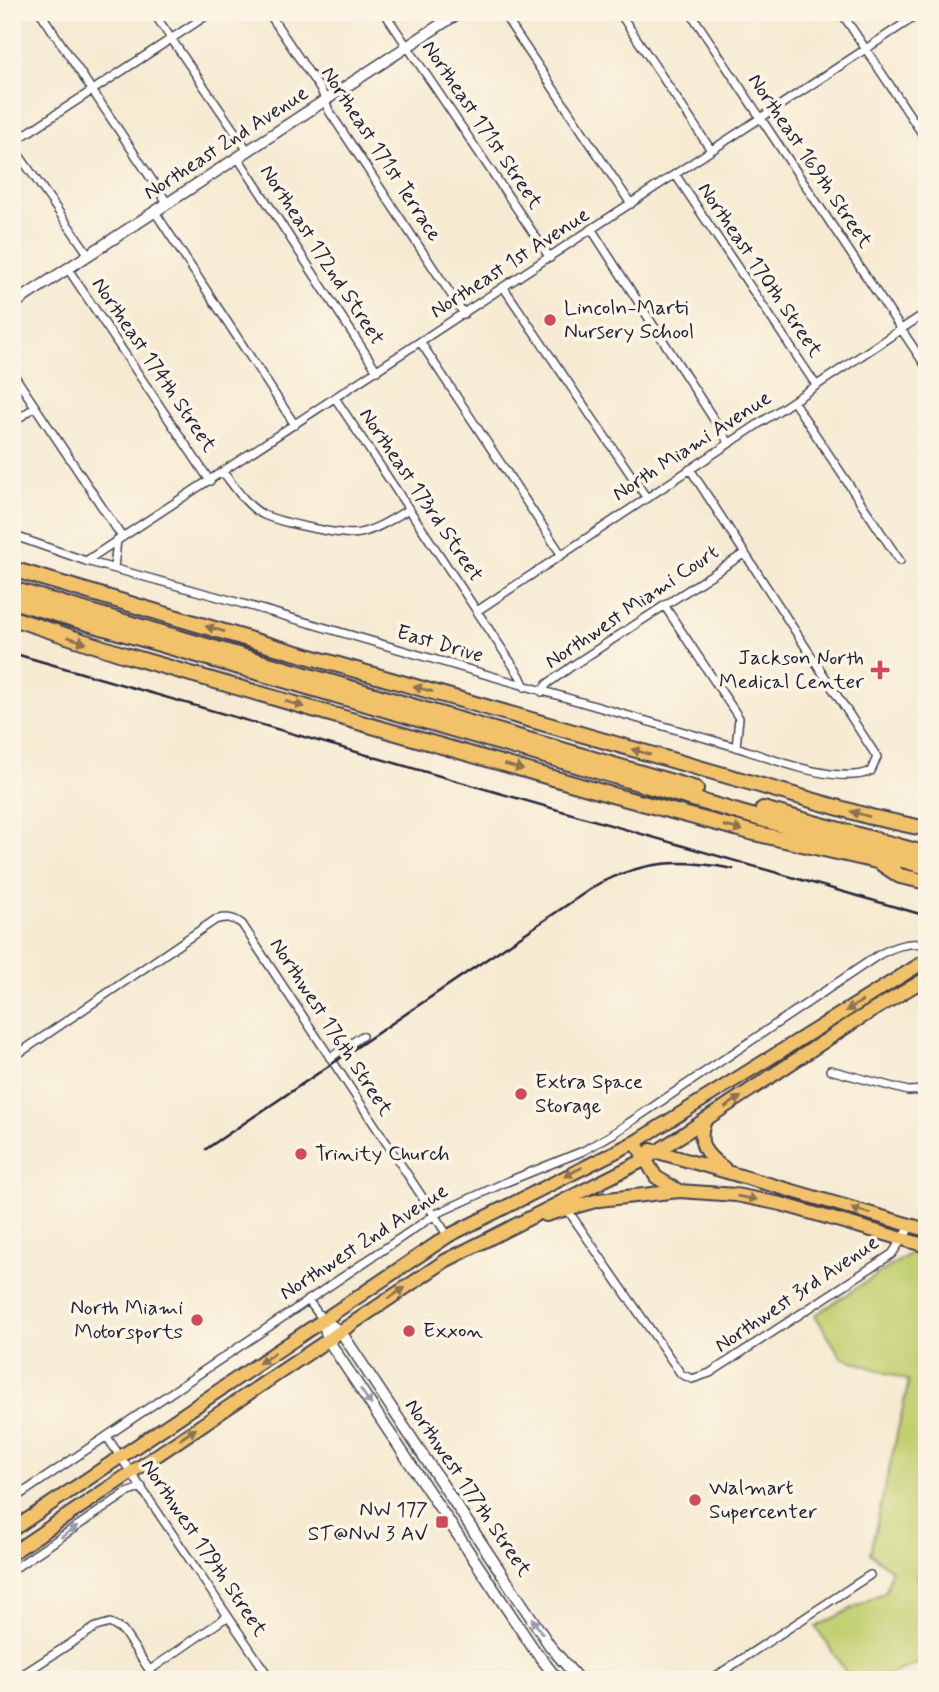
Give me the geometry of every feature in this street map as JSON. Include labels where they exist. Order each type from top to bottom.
[{"type":"highway","points":[[12,569],[744,781],[872,817],[927,829]]},
{"type":"highway","points":[[12,589],[739,807],[927,868]]},
{"type":"highway","points":[[12,601],[739,807],[927,854]]},
{"type":"highway","points":[[12,618],[125,655],[612,795],[765,836],[881,863],[927,868]]},
{"type":"highway","points":[[881,863],[900,876],[927,882]]},
{"type":"main road","name":"Northwest 2nd Avenue","points":[[12,1530],[448,1236],[635,1142],[927,960]]},
{"type":"main road","points":[[12,1553],[445,1261],[650,1156],[842,1030],[927,978]]},
{"type":"main road","points":[[705,1120],[701,1136],[704,1149],[712,1160],[730,1173]]},
{"type":"main road","points":[[635,1142],[650,1156],[730,1173],[927,1230]]},
{"type":"main road","points":[[650,1156],[656,1177],[679,1191]]},
{"type":"main road","points":[[519,1222],[598,1200],[679,1191],[736,1195],[780,1204],[927,1246]]},
{"type":"street","points":[[40,12],[168,204]]},
{"type":"street","name":"Northeast 172nd Street","points":[[153,12],[248,151]]},
{"type":"street","points":[[12,144],[212,12]]},
{"type":"street","name":"Northeast 171st Terrace","points":[[268,12],[322,92],[329,111],[464,314]]},
{"type":"street","name":"Northeast 171st Street","points":[[384,12],[550,258]]},
{"type":"street","name":"Northeast 2nd Avenue","points":[[12,305],[460,12]]},
{"type":"street","points":[[502,12],[631,204]]},
{"type":"street","points":[[619,12],[711,150]]},
{"type":"street","name":"Northeast 169th Street","points":[[690,12],[927,368]]},
{"type":"street","points":[[841,12],[927,141]]},
{"type":"street","name":"Northeast 1st Avenue","points":[[86,561],[922,12]]},
{"type":"street","name":"Northeast 174th Street","points":[[12,144],[89,255]]},
{"type":"street","name":"Northeast 172nd Street","points":[[238,158],[377,371]]},
{"type":"street","name":"Northeast 170th Street","points":[[675,174],[816,385]]},
{"type":"street","points":[[155,212],[295,425]]},
{"type":"street","points":[[592,230],[729,443]]},
{"type":"street","name":"Northeast 174th Street","points":[[68,269],[210,481]]},
{"type":"street","points":[[504,288],[646,497]]},
{"type":"street","name":"North Miami Avenue","points":[[477,611],[927,312]]},
{"type":"street","points":[[421,343],[561,554]]},
{"type":"street","points":[[12,372],[120,539],[114,568]]},
{"type":"street","name":"Northeast 173rd Street","points":[[335,398],[525,687]]},
{"type":"street","points":[[793,401],[900,561]]},
{"type":"street","points":[[12,423],[35,407]]},
{"type":"street","points":[[690,469],[745,553]]},
{"type":"street","points":[[223,472],[237,491],[262,514],[317,529],[358,534],[390,521],[409,509]]},
{"type":"street","name":"East Drive","points":[[12,535],[86,561],[226,599],[793,765],[849,777],[871,771],[877,757],[745,553]]},
{"type":"street","name":"Northwest Miami Court","points":[[542,692],[556,677],[745,553]]},
{"type":"street","points":[[664,605],[739,718],[736,747]]},
{"type":"street","name":"Northwest 176th Street","points":[[12,1058],[215,920],[223,917],[238,920],[436,1214],[448,1236]]},
{"type":"street","name":"Northwest 2nd Avenue","points":[[12,1500],[436,1214],[503,1183],[583,1151],[890,948],[907,943],[927,944]]},
{"type":"street","points":[[330,1058],[362,1036]]},
{"type":"street","points":[[830,1070],[908,1091],[927,1090]]},
{"type":"street","name":"Northwest 3rd Avenue","points":[[568,1209],[681,1374],[692,1379],[710,1373],[881,1262],[892,1254],[911,1226]]},
{"type":"street","name":"Northwest 177th Street","points":[[308,1300],[323,1320],[341,1332],[550,1646],[579,1680]]},
{"type":"street","name":"Northwest 177th Street","points":[[323,1320],[328,1340],[533,1648],[558,1680]]},
{"type":"street","name":"Northwest 179th Street","points":[[107,1437],[271,1680]]},
{"type":"street","points":[[12,1570],[125,1494],[142,1487]]},
{"type":"street","points":[[710,1680],[870,1575]]},
{"type":"street","points":[[150,1670],[228,1616]]},
{"type":"street","points":[[15,1680],[96,1627],[110,1623],[123,1631],[156,1680]]},
{"type":"green space","points":[[914,1251],[927,1255],[927,1547],[917,1577],[923,1581],[921,1590],[927,1592],[927,1660],[875,1680],[851,1680],[816,1627],[886,1591],[891,1570],[870,1553],[909,1381],[841,1357],[815,1315]]},
{"type":"railway","points":[[12,653],[927,916]]},
{"type":"railway","points":[[206,1149],[598,884],[632,870],[664,864],[697,864],[733,869]]},
{"type":"place","name":"Lincoln-Marti Nursery School","points":[[550,320]]},
{"type":"place","name":"Jackson North Medical Center","points":[[880,670]]},
{"type":"place","name":"Extra Space Storage","points":[[521,1094]]},
{"type":"place","name":"Trinity Church","points":[[301,1154]]},
{"type":"place","name":"North Miami Motorsports","points":[[197,1320]]},
{"type":"place","name":"Exxon","points":[[409,1331]]},
{"type":"place","name":"Walmart Supercenter","points":[[695,1500]]},
{"type":"place","name":"NW 177 ST@NW 3 AV","points":[[442,1522]]}]
